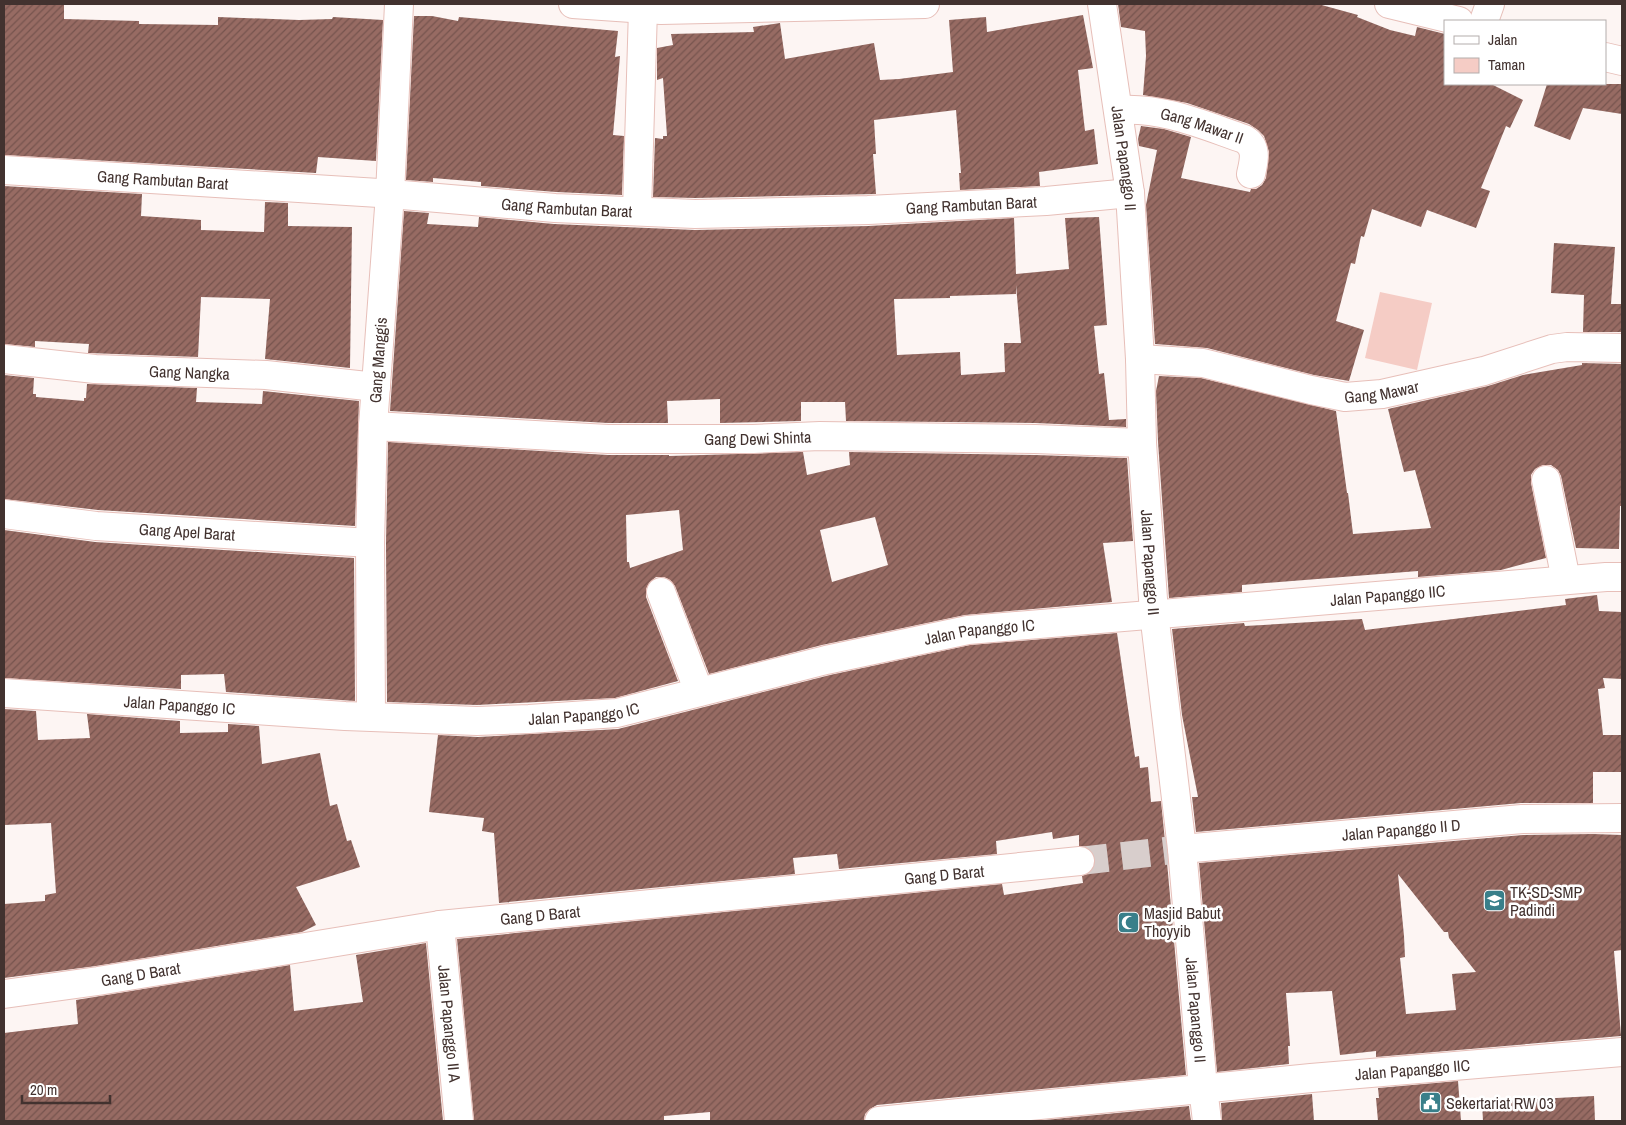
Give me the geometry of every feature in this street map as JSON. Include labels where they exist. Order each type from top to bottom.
[{"type":"street","name":"Gang Manggis","points":[[371,716],[370,544],[373,426],[390,194],[399,4]]},
{"type":"street","points":[[573,4],[661,10],[925,4]]},
{"type":"street","name":"Jalan Papanggo II","points":[[1102,4],[1130,193],[1140,358],[1142,443],[1154,613],[1182,849],[1207,1121]]},
{"type":"street","points":[[1390,4],[1454,20]]},
{"type":"street","points":[[1484,20],[1490,4]]},
{"type":"street","points":[[638,211],[643,9]]},
{"type":"street","points":[[1606,57],[1622,61]]},
{"type":"street","name":"Gang Mawar II","points":[[1119,110],[1135,109],[1176,116],[1244,139],[1251,144],[1253,149],[1254,158],[1251,174]]},
{"type":"street","name":"Gang Rambutan Barat","points":[[4,170],[390,194],[554,208],[695,214],[868,210],[1046,201],[1130,193]]},
{"type":"street","name":"Gang Mawar","points":[[1140,358],[1203,363],[1345,397],[1382,394],[1484,371],[1552,349],[1567,347],[1622,348]]},
{"type":"street","name":"Gang Nangka","points":[[4,359],[95,369],[266,375],[376,387]]},
{"type":"street","name":"Gang Dewi Shinta","points":[[373,426],[608,439],[753,439],[820,436],[1035,439],[1142,443]]},
{"type":"street","points":[[1546,480],[1566,580]]},
{"type":"street","name":"Gang Apel Barat","points":[[4,514],[96,526],[370,544]]},
{"type":"street","name":"Jalan Papanggo IIC","points":[[1154,613],[1622,577]]},
{"type":"street","points":[[661,592],[699,692]]},
{"type":"street","name":"Jalan Papanggo IC","points":[[4,693],[449,721],[572,717],[617,713],[826,660],[968,630],[1154,613]]},
{"type":"street","name":"Jalan Papanggo II D","points":[[1182,849],[1522,819],[1622,818]]},
{"type":"street","name":"Gang D Barat","points":[[4,994],[98,981],[440,925],[1080,861]]},
{"type":"street","name":"Jalan Papanggo II A","points":[[440,925],[459,1121]]},
{"type":"street","name":"Jalan Papanggo IIC","points":[[879,1121],[1203,1088],[1622,1052]]},
{"type":"green space","points":[[1380,292],[1432,303],[1417,370],[1365,358]]},
{"type":"building","points":[[4,4],[64,5],[64,19],[139,21],[139,24],[218,25],[218,17],[299,20],[332,19],[333,17],[383,20],[376,161],[318,157],[316,173],[4,155]]},
{"type":"building","points":[[1118,4],[1318,4],[1358,15],[1357,17],[1390,30],[1415,36],[1417,27],[1444,34],[1444,85],[1493,85],[1523,100],[1510,128],[1506,126],[1481,188],[1490,191],[1476,228],[1427,210],[1421,227],[1372,209],[1364,237],[1361,236],[1355,264],[1351,263],[1336,321],[1364,330],[1349,381],[1314,375],[1207,348],[1155,344],[1146,205],[1157,150],[1139,146],[1138,139],[1141,126],[1164,129],[1191,137],[1181,178],[1250,192],[1251,189],[1256,189],[1262,185],[1266,178],[1269,152],[1264,136],[1249,124],[1187,103],[1143,95],[1146,56],[1145,31],[1121,27]]},
{"type":"building","points":[[1083,15],[1093,68],[1078,70],[1085,131],[1094,129],[1098,164],[1039,172],[1040,186],[960,190],[959,173],[961,173],[956,110],[874,120],[876,154],[873,154],[876,194],[695,198],[653,197],[655,138],[663,139],[663,136],[667,136],[663,78],[657,80],[657,48],[673,45],[671,34],[754,32],[753,27],[780,23],[785,59],[874,43],[880,80],[953,72],[949,20],[986,17],[987,32]]},
{"type":"building","points":[[414,16],[432,16],[458,21],[459,17],[618,31],[615,57],[620,56],[613,135],[624,136],[622,195],[481,186],[481,182],[433,178],[433,182],[406,180]]},
{"type":"building","points":[[1622,84],[1622,114],[1583,108],[1570,140],[1534,126],[1547,85]]},
{"type":"building","points":[[4,186],[142,194],[141,216],[201,220],[201,230],[264,232],[265,202],[288,203],[288,226],[352,227],[350,368],[265,359],[270,299],[201,297],[198,357],[88,353],[89,344],[35,341],[35,347],[4,344]]},
{"type":"building","points":[[404,211],[429,213],[427,224],[478,227],[479,217],[554,224],[695,230],[868,226],[1014,218],[1016,274],[1069,269],[1065,218],[1099,217],[1107,325],[1094,326],[1099,374],[1104,373],[1109,420],[1126,419],[1126,427],[1035,423],[846,421],[845,402],[801,402],[801,421],[720,423],[720,399],[667,401],[668,423],[608,423],[390,411]],"holes":[[[1016,285],[1021,343],[1004,343],[1005,372],[961,375],[960,352],[897,355],[894,299],[1016,294]]]},
{"type":"building","points":[[1554,243],[1615,247],[1611,304],[1622,304],[1622,332],[1583,332],[1584,295],[1551,293]]},
{"type":"building","points":[[1582,363],[1622,364],[1622,506],[1620,506],[1619,549],[1576,548],[1561,476],[1558,470],[1551,465],[1543,465],[1535,469],[1531,475],[1531,483],[1546,558],[1501,570],[1418,577],[1418,571],[1242,585],[1242,592],[1169,598],[1158,442],[1156,391],[1159,376],[1201,378],[1336,411],[1353,534],[1431,528],[1415,470],[1404,472],[1388,409],[1488,386],[1523,375],[1582,365]]},
{"type":"building","points":[[4,375],[34,378],[33,394],[36,394],[36,397],[84,401],[87,384],[197,388],[196,402],[262,404],[263,391],[359,401],[355,526],[98,510],[4,499]]},
{"type":"building","points":[[388,442],[608,455],[669,456],[803,452],[807,475],[850,465],[849,452],[1127,458],[1133,541],[1103,543],[1112,602],[965,615],[822,645],[709,674],[675,586],[664,577],[656,577],[649,583],[646,589],[646,597],[678,681],[615,698],[477,705],[387,702],[386,543]],"holes":[[[679,510],[683,550],[630,568],[629,562],[627,562],[626,515]],[[875,517],[888,565],[832,582],[820,530]]]},
{"type":"building","points":[[4,530],[95,542],[354,558],[355,701],[226,692],[224,674],[181,675],[181,689],[4,678]]},
{"type":"building","points":[[1597,595],[1599,611],[1622,612],[1622,679],[1603,678],[1605,688],[1598,689],[1603,735],[1622,735],[1622,772],[1593,772],[1593,803],[1521,803],[1196,832],[1192,797],[1198,797],[1182,715],[1172,629],[1244,623],[1245,626],[1362,619],[1365,630],[1566,605],[1565,599]]},
{"type":"building","points":[[1117,633],[1135,757],[1139,756],[1140,768],[1148,767],[1151,802],[1161,801],[1186,1075],[877,1105],[865,1114],[864,1120],[849,1121],[710,1121],[710,1112],[664,1116],[664,1121],[474,1121],[457,939],[1002,884],[1004,895],[1083,883],[1082,876],[1094,868],[1096,860],[1087,847],[1079,846],[1079,835],[1053,839],[1052,832],[996,841],[997,854],[839,869],[837,854],[793,858],[795,874],[499,903],[494,833],[482,831],[484,818],[429,812],[438,735],[478,737],[618,729],[830,675],[970,645]]},
{"type":"building","points":[[4,709],[36,711],[38,740],[90,738],[87,714],[180,721],[180,733],[228,732],[228,724],[259,726],[262,764],[320,753],[330,806],[337,804],[347,841],[351,840],[360,867],[296,887],[316,925],[302,932],[96,966],[4,978],[4,904],[45,901],[45,895],[56,893],[51,823],[4,825]]},
{"type":"building","points":[[1523,835],[1622,835],[1622,950],[1614,951],[1621,1036],[1376,1057],[1376,1051],[1340,1055],[1332,991],[1286,993],[1290,1046],[1288,1046],[1289,1064],[1217,1072],[1199,863]],"holes":[[[1398,874],[1444,932],[1448,932],[1449,938],[1476,972],[1452,974],[1456,1010],[1406,1014],[1400,958],[1405,957]]]},
{"type":"building","points":[[426,943],[443,1121],[4,1121],[4,1033],[78,1024],[76,1000],[290,965],[294,1011],[363,1002],[356,955]]},
{"type":"building","points":[[1458,1081],[1461,1121],[1378,1121],[1376,1098],[1379,1098],[1378,1088]]},
{"type":"building","points":[[1312,1094],[1314,1121],[1222,1121],[1221,1103]]},
{"type":"building","points":[[1594,1096],[1595,1121],[1483,1121],[1482,1102]]},
{"type":"building","points":[[1189,1106],[1191,1121],[1034,1121]]},
{"type":"tunnel","points":[[1080,861],[1182,849]]},
{"type":"place","name":"TK-SD-SMP Padindi","points":[[1494,901]]},
{"type":"place","name":"Masjid Babut Thoyyib","points":[[1128,922]]},
{"type":"place","name":"Sekertariat RW 03","points":[[1430,1103]]}]
